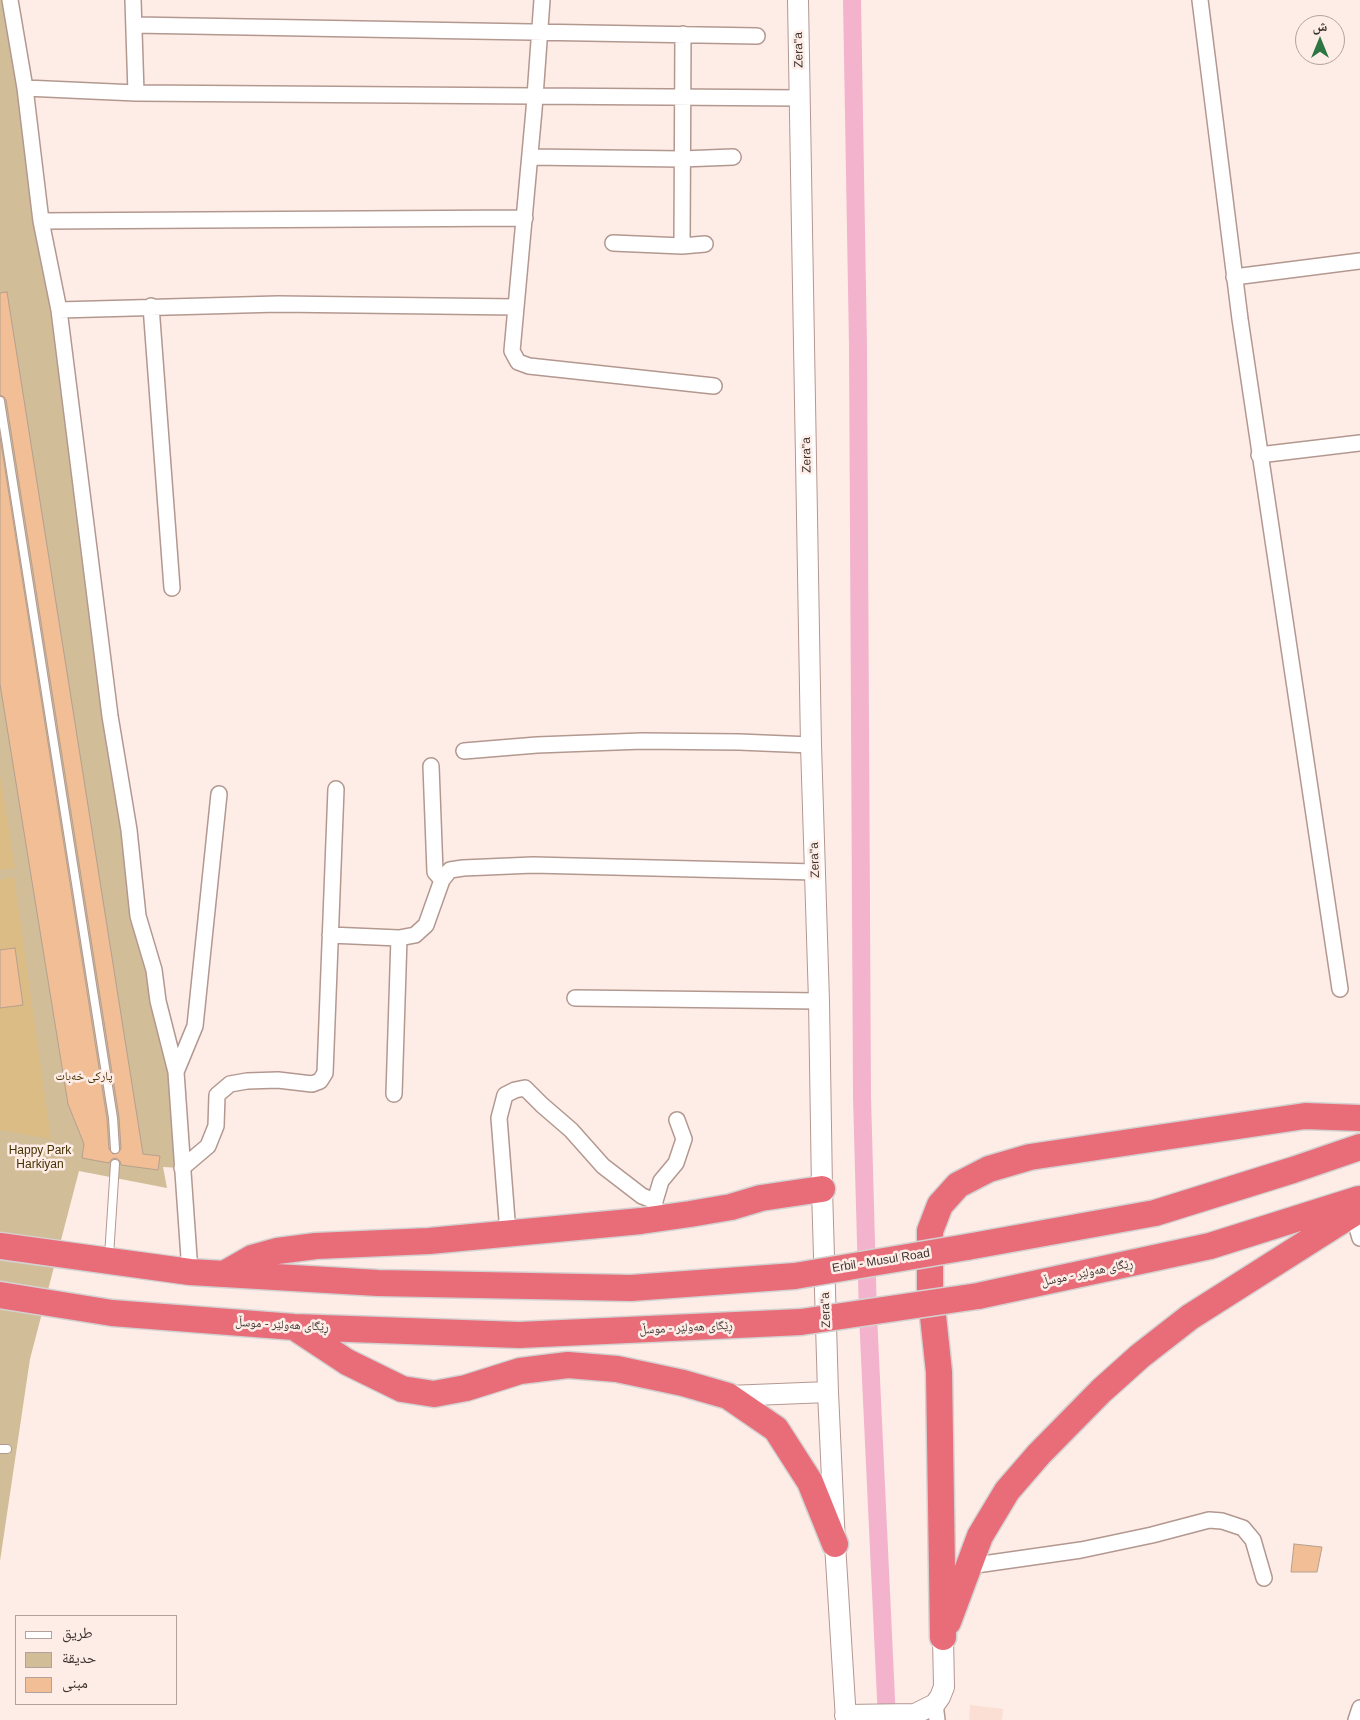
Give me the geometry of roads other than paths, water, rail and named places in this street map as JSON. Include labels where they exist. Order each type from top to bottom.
[{"type":"highway","points":[[943,1637],[939,1372],[930,1288],[930,1230],[940,1205],[958,1185],[989,1168],[1030,1158],[1305,1116],[1360,1118]]},
{"type":"highway","name":"Erbil - Musul Road","points":[[224,1274],[378,1283],[631,1288],[795,1276],[1155,1213],[1360,1147]]},
{"type":"highway","points":[[0,1246],[190,1272],[224,1274],[252,1258],[277,1251],[316,1246],[430,1241],[508,1233],[655,1210],[722,1208],[770,1197],[822,1189]]},
{"type":"highway","points":[[943,1637],[980,1536],[1007,1491],[1039,1454],[1101,1391],[1140,1356],[1190,1317],[1358,1215]]},
{"type":"highway","name":"ڕێگای هەولێر - موسڵ","points":[[0,1295],[112,1313],[294,1326],[520,1335],[801,1322],[978,1296],[1358,1215]]},
{"type":"highway","points":[[294,1326],[347,1362],[402,1389],[434,1394],[466,1388],[520,1371],[568,1365],[617,1369],[683,1383],[728,1396],[776,1429],[810,1482],[835,1544]]},
{"type":"street","points":[[10,0],[25,88],[41,221],[59,310],[110,716],[130,830],[138,916],[154,970],[158,1001],[176,1072],[190,1272]]},
{"type":"street","points":[[133,0],[136,93]]},
{"type":"street","points":[[542,0],[525,218],[512,351],[518,362],[529,366],[714,386]]},
{"type":"street","name":"Zera\"a","points":[[798,0],[811,745],[819,1000],[822,1189],[828,1392],[845,1718]]},
{"type":"street","points":[[1200,0],[1234,278],[1340,989]]},
{"type":"street","points":[[134,25],[758,36]]},
{"type":"street","points":[[682,246],[683,34]]},
{"type":"street","points":[[25,88],[136,93],[800,98]]},
{"type":"street","points":[[530,158],[733,157]]},
{"type":"street","points":[[41,221],[525,218]]},
{"type":"street","points":[[613,243],[682,246],[705,244]]},
{"type":"street","points":[[1234,278],[1360,261]]},
{"type":"street","points":[[59,310],[278,304],[516,307]]},
{"type":"street","points":[[151,306],[172,588]]},
{"type":"street","points":[[1260,455],[1360,443]]},
{"type":"street","points":[[464,751],[537,745],[642,741],[811,745]]},
{"type":"street","points":[[432,766],[435,872],[442,880]]},
{"type":"street","points":[[182,1168],[208,1146],[216,1126],[217,1096],[230,1084],[247,1081],[278,1080],[312,1084],[320,1081],[325,1073],[336,789]]},
{"type":"street","points":[[176,1072],[195,1026],[219,794]]},
{"type":"street","points":[[330,935],[399,938],[415,935],[426,925],[442,880],[450,870],[463,868],[533,865],[815,872]]},
{"type":"street","points":[[394,1094],[399,938]]},
{"type":"street","points":[[575,998],[819,1000]]},
{"type":"street","points":[[508,1233],[499,1118],[505,1095],[525,1088],[571,1130],[603,1166],[642,1196],[655,1210]]},
{"type":"street","points":[[655,1210],[660,1181],[676,1163],[684,1139],[677,1120]]},
{"type":"street","points":[[728,1396],[828,1392]]},
{"type":"street","points":[[969,1566],[1082,1550],[1209,1520],[1222,1521],[1243,1528],[1253,1540],[1264,1578]]},
{"type":"street","points":[[845,1718],[936,1712],[944,1687],[943,1637]]},
{"type":"street","points":[[1356,1720],[1360,1708]]},
{"type":"lane","points":[[0,401],[110,1099],[115,1149]]},
{"type":"lane","points":[[109,1261],[115,1164]]},
{"type":"waterway","points":[[852,0],[858,346],[862,1097],[868,1315],[887,1720]]},
{"type":"park label","name":"پارکی خەبات","points":[[84,1077]]},
{"type":"park label","name":"Happy Park Harkiyan","points":[[40,1158]]}]
